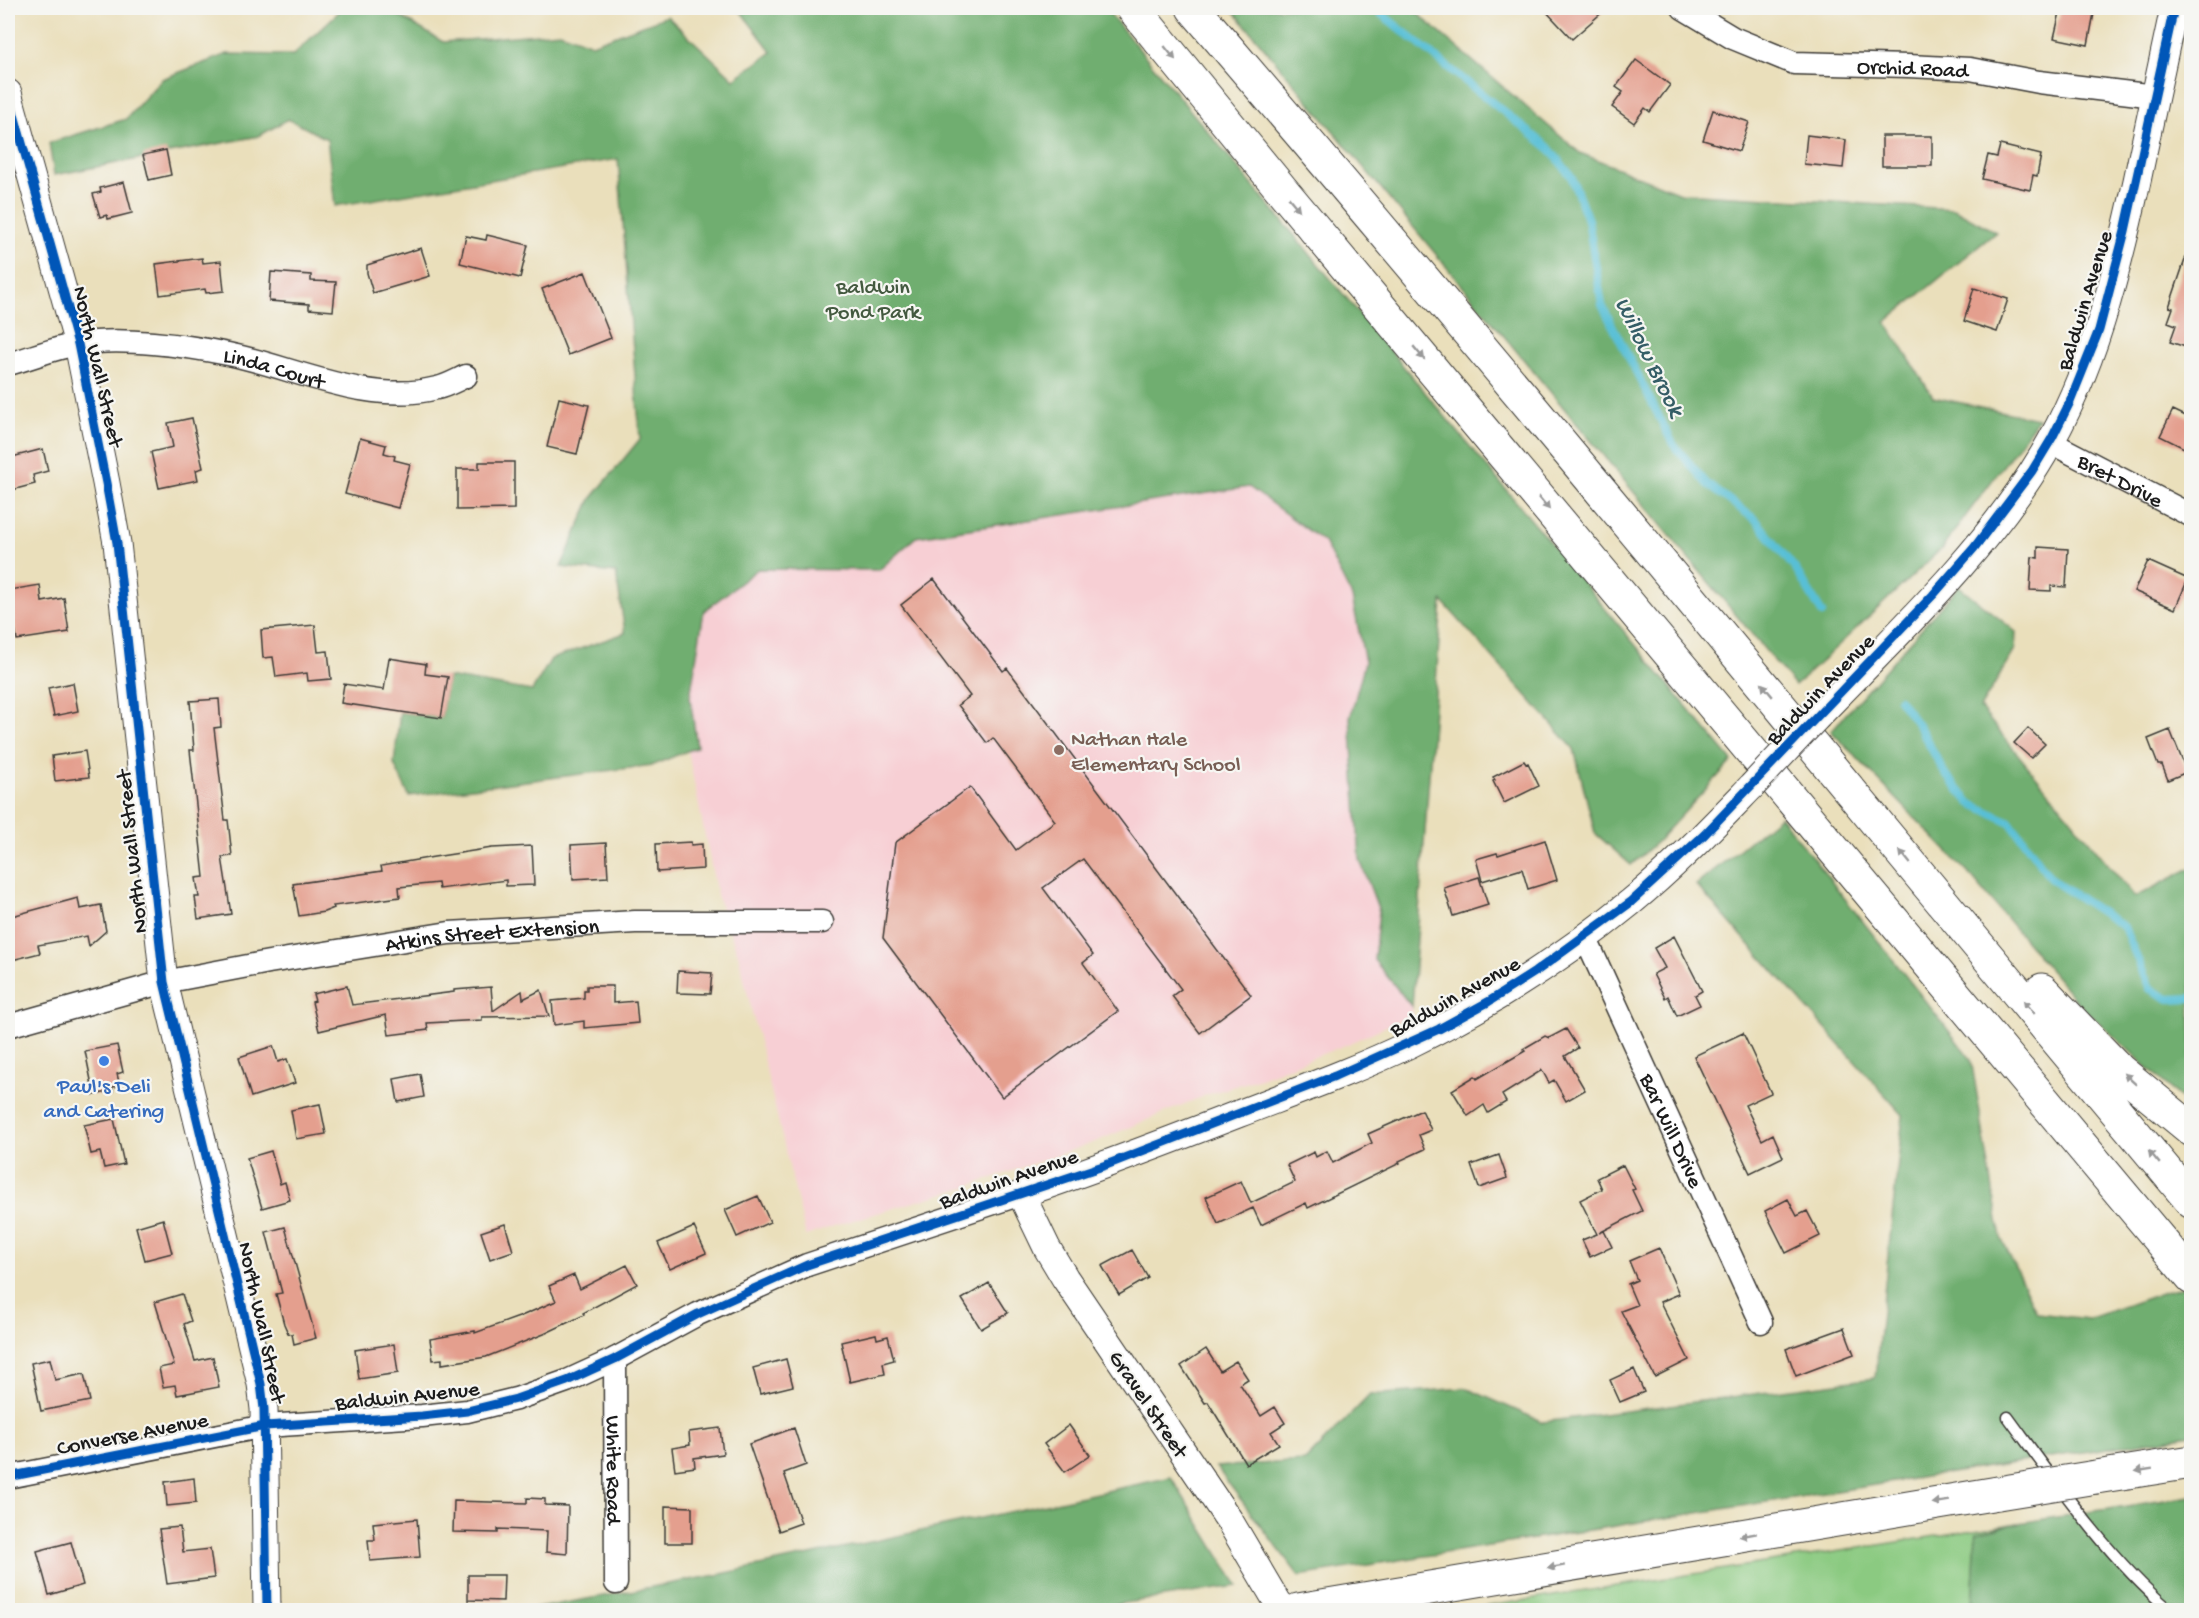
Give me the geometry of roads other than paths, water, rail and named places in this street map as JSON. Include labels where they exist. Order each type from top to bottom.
[{"type":"highway","points":[[1133,8],[1282,190],[2192,1278]]},
{"type":"highway","points":[[1193,8],[1802,731],[1946,908],[2192,1202]]},
{"type":"highway","points":[[1946,908],[2008,953],[2097,1048],[2141,1089],[2192,1130]]},
{"type":"highway","points":[[1307,1609],[2192,1462]]},
{"type":"street","name":"Orchid Road","points":[[1683,8],[1733,38],[1794,63],[1970,69],[2039,82],[2156,96]]},
{"type":"street","name":"Baldwin Avenue","points":[[265,1426],[467,1411],[516,1399],[567,1381],[615,1359],[698,1314],[807,1265],[1021,1194],[1172,1140],[1384,1056],[1488,1002],[1585,937],[1667,871],[1752,786],[1933,595],[1974,548],[2020,488],[2050,442],[2070,402],[2099,330],[2119,259],[2174,8]]},
{"type":"street","name":"North Wall Street","points":[[8,93],[78,344],[117,543],[164,982],[261,1384],[265,1426],[267,1611]]},
{"type":"street","name":"Linda Court","points":[[8,364],[78,344],[127,342],[181,346],[228,354],[369,391],[405,393],[437,388],[466,376]]},
{"type":"street","name":"Bret Drive","points":[[2050,442],[2192,516]]},
{"type":"street","name":"Atkins Street Extension","points":[[8,1026],[164,982],[269,962],[449,933],[635,922],[822,922]]},
{"type":"street","name":"Bar Will Drive","points":[[1585,937],[1761,1322]]},
{"type":"street","name":"Gravel Street","points":[[1021,1194],[1030,1217],[1059,1268],[1229,1520],[1282,1611]]},
{"type":"street","name":"White Road","points":[[615,1359],[616,1583]]},
{"type":"street","name":"Converse Avenue","points":[[8,1477],[265,1426]]},
{"type":"lane","points":[[2008,1417],[2099,1535],[2146,1589],[2170,1611]]},
{"type":"waterway","name":"Willow Brook","points":[[1374,8],[1548,147],[1571,176],[1588,220],[1602,305],[1673,444],[1707,484],[1756,520],[1796,570],[1822,613]]},
{"type":"waterway","name":"Willow Brook","points":[[1899,699],[1920,728],[1946,775],[1970,803],[2010,822],[2052,880],[2124,927],[2150,989],[2169,999],[2192,998]]},
{"type":"place","name":"Nathan Hale Elementary School","points":[[1059,750]]},
{"type":"place","name":"Paul's Deli and Catering","points":[[104,1061]]},
{"type":"park label","name":"Baldwin Pond Park","points":[[873,298]]}]
